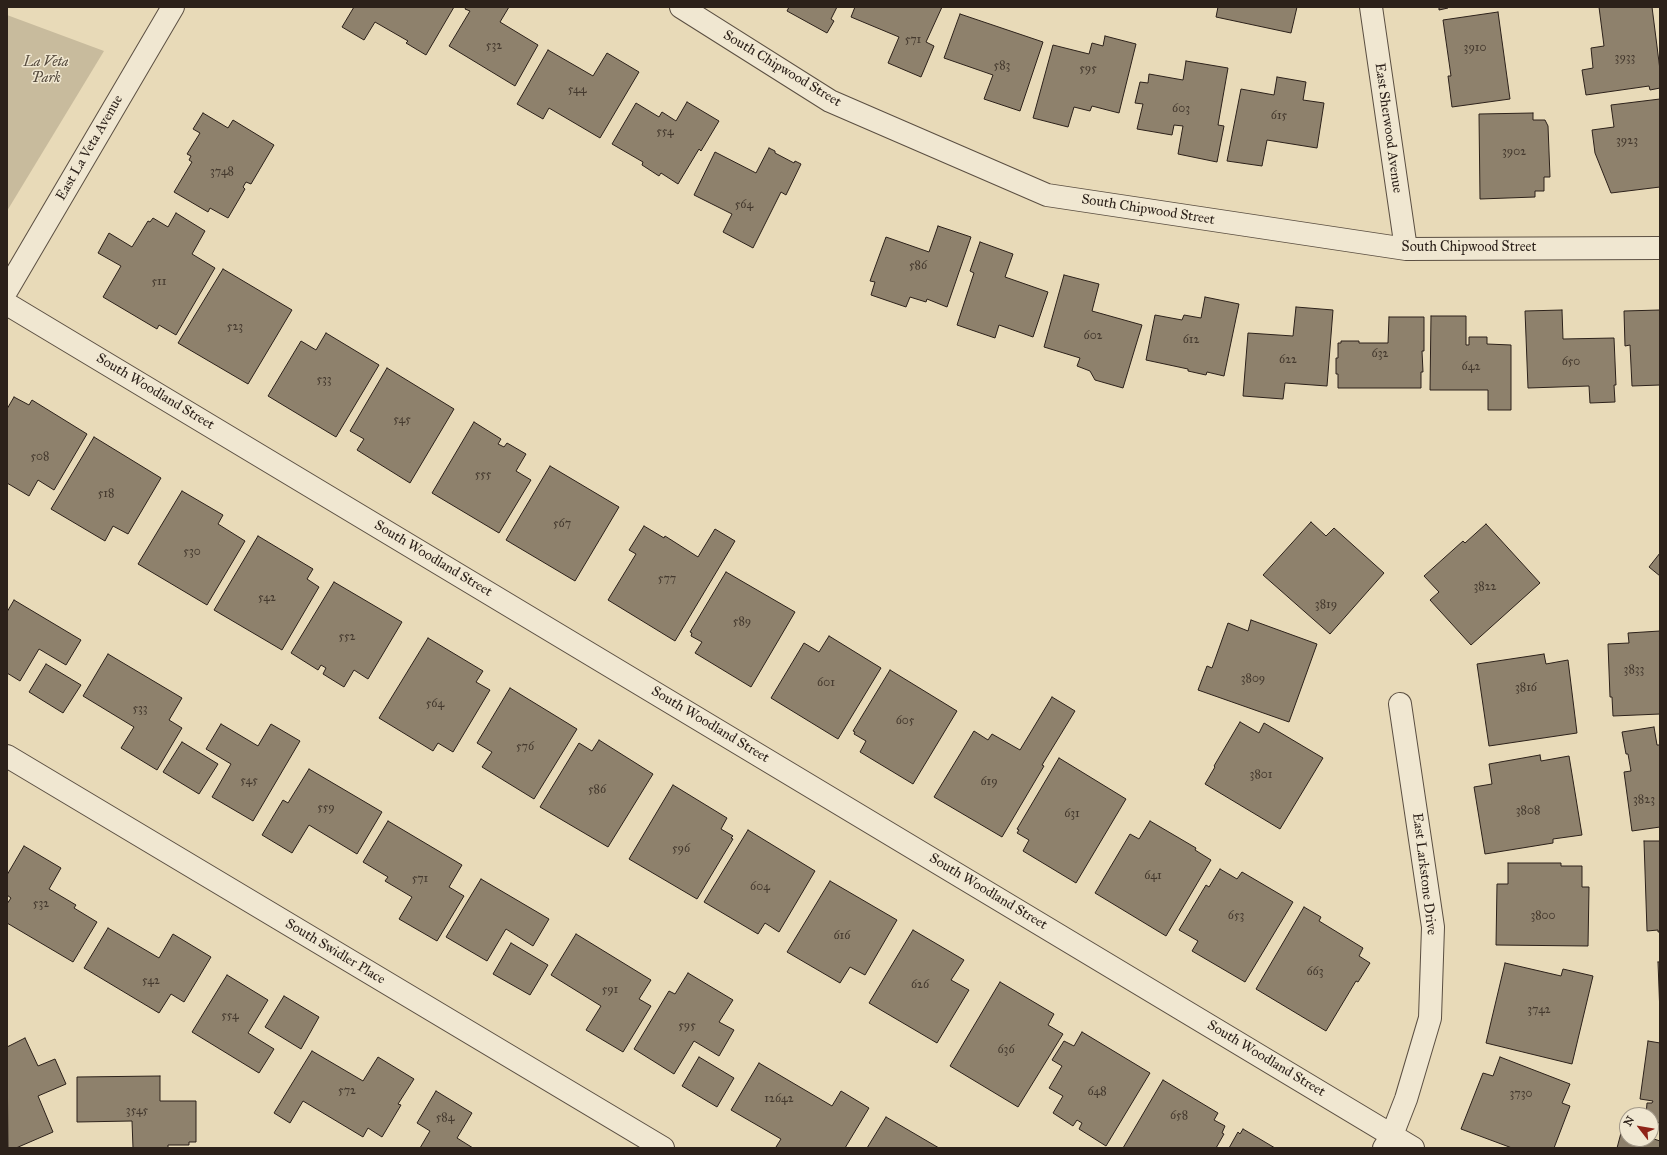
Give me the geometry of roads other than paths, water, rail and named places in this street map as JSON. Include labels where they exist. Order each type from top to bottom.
[{"type":"street","name":"East La Veta Avenue","points":[[7,290],[173,7]]},
{"type":"street","name":"East Sherwood Avenue","points":[[1371,7],[1406,249]]},
{"type":"street","name":"South Chipwood Street","points":[[683,8],[830,101],[1047,195],[1406,249],[1660,248]]},
{"type":"street","name":"South Woodland Street","points":[[7,304],[1388,1141],[1413,1148]]},
{"type":"street","name":"East Larkstone Drive","points":[[1388,1141],[1406,1099],[1430,1018],[1433,927],[1400,704]]},
{"type":"street","name":"South Swidler Place","points":[[7,756],[663,1148]]},
{"type":"park label","name":"La Veta Park","points":[[46,72]]}]
